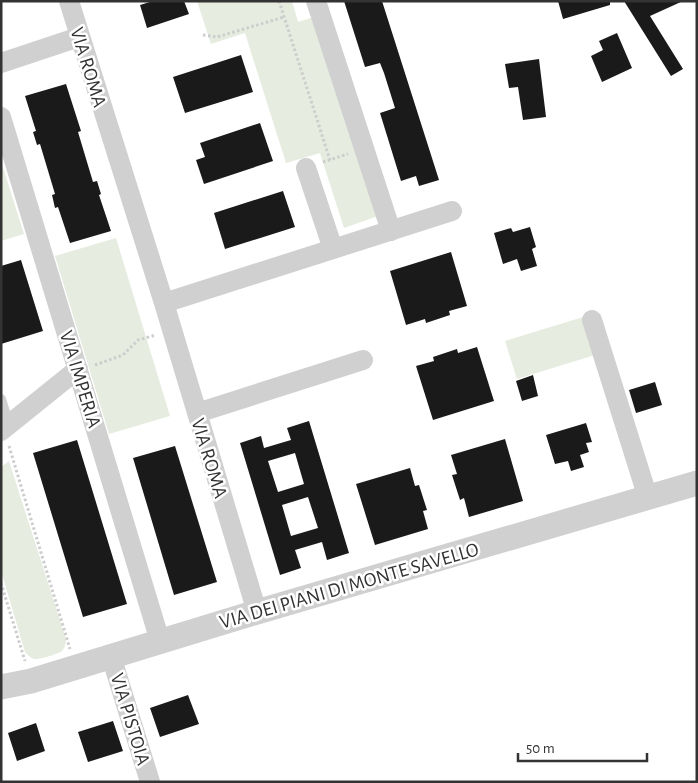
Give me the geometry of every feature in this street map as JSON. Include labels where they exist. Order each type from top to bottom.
[{"type":"street","name":"VIA ROMA","points":[[69,1],[164,303],[257,612]]},
{"type":"street","points":[[316,1],[391,231]]},
{"type":"street","points":[[1,63],[80,37]]},
{"type":"street","name":"VIA IMPERIA","points":[[1,117],[160,641]]},
{"type":"street","points":[[306,168],[333,249]]},
{"type":"street","points":[[164,303],[452,211]]},
{"type":"street","points":[[592,320],[648,498]]},
{"type":"street","points":[[197,413],[363,360]]},
{"type":"street","points":[[5,428],[78,369]]},
{"type":"street","name":"VIA DEI PIANI DI MONTE SAVELLO","points":[[1,687],[31,681],[257,612],[697,483]]},
{"type":"street","name":"VIA PISTOIA","points":[[111,656],[150,782]]},
{"type":"lane","points":[[1,399],[5,428]]},
{"type":"path","points":[[279,1],[330,160]]},
{"type":"path","points":[[203,35],[217,37],[284,17]]},
{"type":"path","points":[[306,168],[364,149]]},
{"type":"path","points":[[78,369],[123,355],[138,340],[172,330]]},
{"type":"path","points":[[5,428],[76,667]]},
{"type":"path","points":[[1,583],[31,681]]},
{"type":"shaded area","points":[[197,1],[292,1],[298,22],[314,17],[378,216],[344,228],[320,153],[286,163],[245,33],[211,44]]},
{"type":"shaded area","points":[[1,161],[24,234],[1,241]]},
{"type":"shaded area","points":[[116,238],[170,416],[109,434],[55,256]]},
{"type":"shaded area","points":[[583,317],[595,355],[517,379],[505,341]]},
{"type":"shaded area","points":[[9,461],[66,639],[62,651],[40,659],[33,659],[25,652],[1,571],[1,467]]},
{"type":"building","points":[[153,1],[184,1],[189,14],[147,28],[140,5]]},
{"type":"building","points":[[344,1],[382,1],[439,180],[419,186],[416,176],[401,181],[380,113],[395,108],[384,73],[380,63],[365,67]]},
{"type":"building","points":[[558,1],[610,1],[610,5],[563,19]]},
{"type":"building","points":[[624,1],[683,1],[650,16],[683,69],[671,76]]},
{"type":"building","points":[[617,33],[632,68],[602,82],[591,56],[603,50],[599,41]]},
{"type":"building","points":[[241,55],[253,92],[185,113],[173,77]]},
{"type":"building","points":[[539,59],[546,117],[523,120],[518,87],[509,88],[505,64]]},
{"type":"building","points":[[66,84],[81,131],[78,132],[93,182],[97,181],[101,194],[99,195],[111,231],[70,243],[58,207],[55,208],[52,195],[55,194],[40,144],[37,145],[33,132],[36,131],[25,96]]},
{"type":"building","points":[[260,123],[273,161],[204,184],[196,160],[205,157],[200,143]]},
{"type":"building","points":[[283,191],[295,227],[225,249],[214,213]]},
{"type":"building","points":[[530,227],[536,247],[532,249],[537,266],[521,271],[517,259],[503,264],[494,233],[511,228],[513,232]]},
{"type":"building","points":[[451,252],[467,306],[449,311],[450,315],[426,323],[425,319],[406,325],[390,271]]},
{"type":"building","points":[[21,260],[43,331],[1,344],[1,266]]},
{"type":"building","points":[[477,347],[494,401],[433,420],[416,366],[434,361],[433,357],[457,349],[458,353]]},
{"type":"building","points":[[533,375],[538,396],[522,401],[516,381]]},
{"type":"building","points":[[655,382],[662,405],[636,413],[629,390]]},
{"type":"building","points":[[309,421],[349,553],[327,560],[322,542],[295,550],[301,568],[280,575],[240,443],[261,436],[264,448],[291,440],[287,428]],"holes":[[[295,453],[304,484],[278,492],[268,461]],[[308,497],[318,528],[291,536],[282,505]]]},
{"type":"building","points":[[586,423],[592,442],[586,443],[589,452],[580,455],[584,467],[571,471],[568,461],[555,464],[546,435]]},
{"type":"building","points":[[505,439],[523,501],[469,517],[464,498],[460,500],[452,475],[457,474],[451,455]]},
{"type":"building","points":[[77,440],[127,604],[83,617],[33,453]]},
{"type":"building","points":[[175,446],[217,582],[174,595],[133,458]]},
{"type":"building","points":[[410,468],[415,486],[419,485],[427,510],[423,511],[428,529],[375,545],[356,484]]},
{"type":"building","points":[[188,695],[199,724],[160,737],[150,708]]},
{"type":"building","points":[[113,721],[123,751],[88,762],[78,732]]},
{"type":"building","points":[[36,723],[45,751],[17,761],[8,733]]}]
